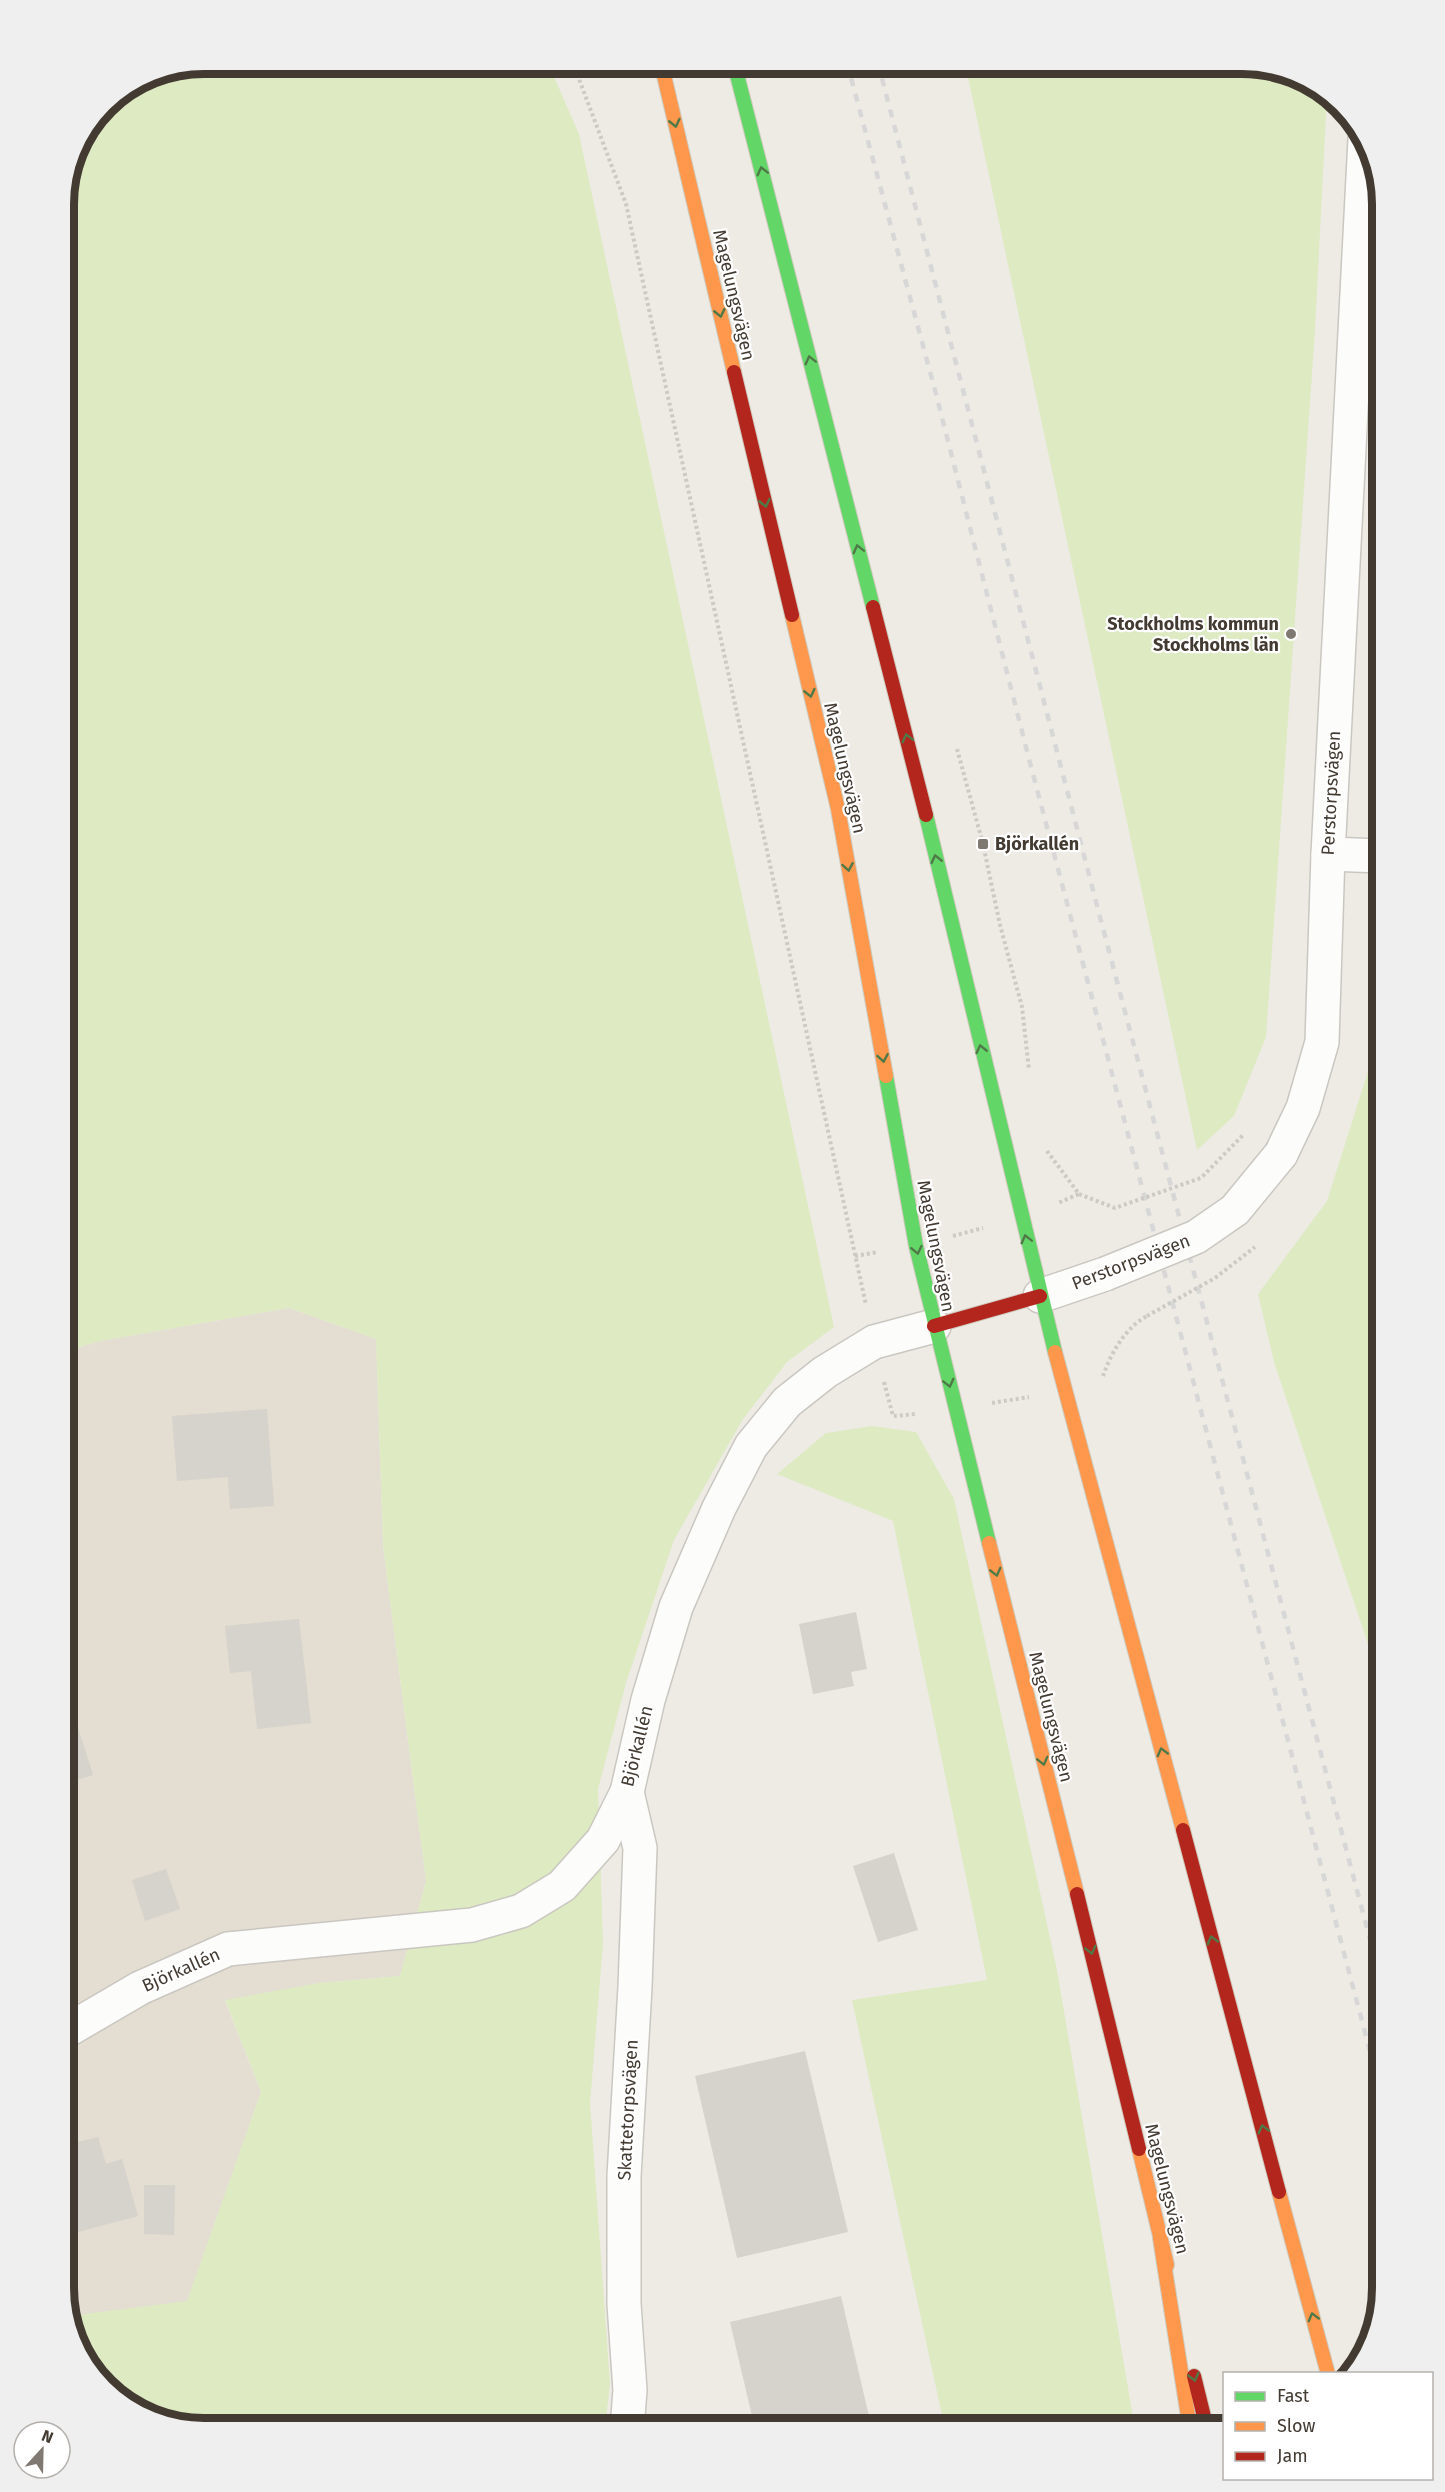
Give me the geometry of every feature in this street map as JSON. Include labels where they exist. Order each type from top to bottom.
[{"type":"main road","name":"Magelungsvägen","points":[[663,74],[838,809],[914,1234],[934,1326],[1205,2418]]},
{"type":"main road","points":[[738,74],[921,795],[1040,1296],[1328,2372]]},
{"type":"main road","points":[[934,1326],[1040,1296]]},
{"type":"main road","points":[[1160,2238],[1188,2418]]},
{"type":"street","name":"Perstorpsvägen","points":[[1040,1296],[1105,1274],[1196,1237],[1235,1210],[1281,1154],[1303,1108],[1322,1042],[1328,854],[1370,292],[1360,247],[1364,160]]},
{"type":"street","points":[[1328,854],[1372,856]]},
{"type":"street","name":"Björkallén","points":[[74,2027],[140,1988],[228,1949],[472,1925],[520,1911],[562,1886],[603,1840],[627,1792],[648,1700],[676,1607],[719,1508],[752,1446],[787,1402],[825,1372],[874,1342],[934,1326]]},
{"type":"street","name":"Skattetorpsvägen","points":[[627,1792],[640,1848],[624,2176],[624,2304],[630,2390],[628,2418]]},
{"type":"path","points":[[577,74],[626,204],[892,1416],[955,1409],[1065,1391],[1101,1381],[1110,1356],[1138,1321],[1147,1316]]},
{"type":"path","points":[[1079,1194],[1115,1208],[1201,1178],[1250,1127]]},
{"type":"shaded area","points":[[289,1308],[376,1339],[383,1546],[426,1881],[400,1976],[319,1983],[225,2001],[261,2092],[187,2302],[76,2315],[74,2297],[74,1349],[100,1341]]},
{"type":"green space","points":[[203,74],[553,74],[579,134],[834,1327],[787,1362],[743,1419],[674,1540],[626,1683],[598,1789],[603,1944],[590,2103],[610,2384],[606,2418],[195,2418],[178,2416],[162,2412],[131,2397],[106,2374],[95,2361],[87,2346],[76,2315],[187,2301],[261,2092],[225,2000],[319,1983],[400,1976],[426,1881],[383,1546],[376,1339],[289,1308],[100,1341],[74,1349],[74,195],[83,154],[100,124],[124,100],[154,83],[178,76]]},
{"type":"green space","points":[[967,74],[1250,74],[1283,80],[1314,95],[1326,106],[1315,330],[1266,1037],[1234,1116],[1197,1150]]},
{"type":"green space","points":[[1372,1059],[1372,1656],[1274,1362],[1258,1294],[1327,1201]]},
{"type":"green space","points":[[872,1426],[916,1432],[954,1499],[1057,1970],[1133,2418],[943,2418],[852,2000],[987,1980],[893,1521],[777,1474],[826,1433]]},
{"type":"building","points":[[267,1409],[274,1506],[230,1509],[228,1477],[177,1481],[172,1416]]},
{"type":"building","points":[[856,1612],[867,1669],[851,1672],[854,1686],[813,1694],[799,1624]]},
{"type":"building","points":[[299,1619],[311,1723],[257,1729],[251,1671],[230,1673],[225,1626]]},
{"type":"building","points":[[74,1715],[93,1775],[74,1781]]},
{"type":"building","points":[[894,1853],[918,1930],[878,1942],[853,1866]]},
{"type":"building","points":[[166,1869],[180,1909],[145,1921],[132,1880]]},
{"type":"building","points":[[805,2051],[848,2232],[737,2258],[695,2076]]},
{"type":"building","points":[[98,2137],[106,2164],[122,2159],[138,2216],[74,2233],[74,2143]]},
{"type":"building","points":[[144,2185],[175,2185],[174,2235],[144,2234]]},
{"type":"building","points":[[841,2296],[869,2418],[752,2418],[730,2322]]},
{"type":"railway","points":[[850,74],[936,394],[1029,759],[1372,2059]]},
{"type":"railway","points":[[881,74],[1100,917],[1372,1947]]},
{"type":"traffic: fast","points":[[737,74],[873,607]]},
{"type":"traffic: fast","points":[[926,815],[1055,1352]]},
{"type":"traffic: fast","points":[[886,1076],[916,1246],[989,1543]]},
{"type":"traffic: slow","points":[[664,74],[734,372]]},
{"type":"traffic: slow","points":[[792,615],[838,809],[886,1076]]},
{"type":"traffic: slow","points":[[1055,1352],[1183,1830]]},
{"type":"traffic: slow","points":[[989,1543],[1077,1894]]},
{"type":"traffic: slow","points":[[1139,2149],[1167,2265]]},
{"type":"traffic: slow","points":[[1279,2192],[1327,2372]]},
{"type":"traffic: slow","points":[[1160,2238],[1188,2418]]},
{"type":"traffic: jam","points":[[734,372],[792,615]]},
{"type":"traffic: jam","points":[[873,607],[926,815]]},
{"type":"traffic: jam","points":[[934,1326],[1040,1296]]},
{"type":"traffic: jam","points":[[1183,1830],[1279,2192]]},
{"type":"traffic: jam","points":[[1077,1894],[1139,2149]]},
{"type":"traffic: jam","points":[[1194,2376],[1204,2418]]},
{"type":"place","name":"Stockholms kommun Stockholms län","points":[[1291,634]]},
{"type":"place","name":"Björkallén","points":[[983,844]]}]
